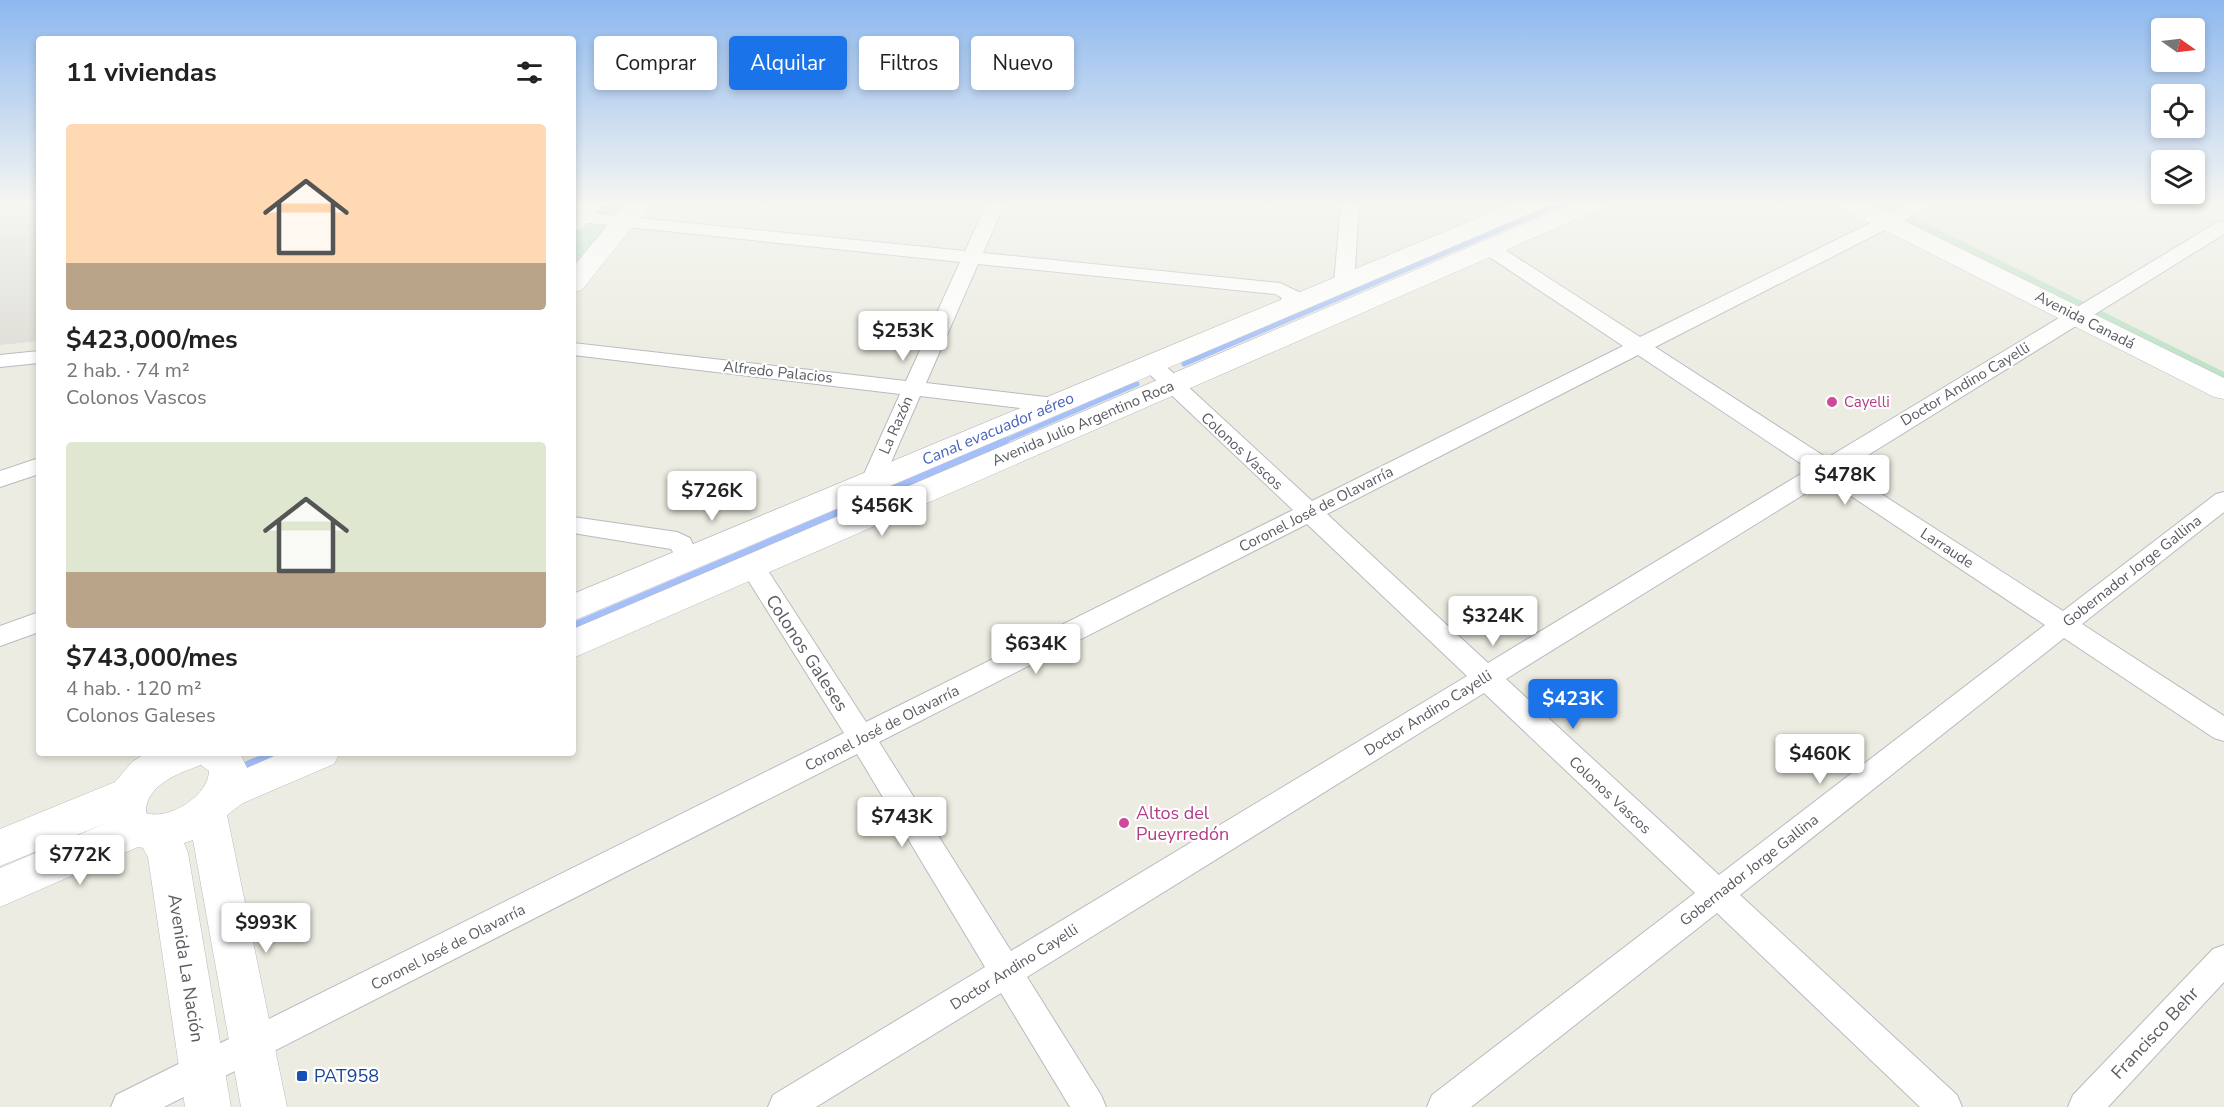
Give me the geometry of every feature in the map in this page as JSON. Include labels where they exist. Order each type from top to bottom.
[{"type":"main road","points":[[576,280],[597,255]]},
{"type":"main road","name":"Avenida Julio Argentino Roca","points":[[576,643],[752,566],[1161,375],[1287,307],[1411,255]]},
{"type":"main road","name":"Avenida Julio Argentino Roca","points":[[576,607],[1054,405],[1161,375],[1472,255]]},
{"type":"main road","name":"Avenida Canadá","points":[[1982,255],[2224,390]]},
{"type":"main road","name":"Avenida Canadá","points":[[2085,311],[2224,372]]},
{"type":"main road","points":[[0,888],[144,796],[161,763],[201,756]]},
{"type":"main road","points":[[216,756],[228,763],[230,772],[228,784],[215,803],[252,1045],[264,1107]]},
{"type":"main road","points":[[144,796],[182,826],[215,803],[315,756]]},
{"type":"main road","points":[[0,848],[144,796]]},
{"type":"main road","name":"Avenida La Nación","points":[[144,796],[168,853],[205,1089]]},
{"type":"street","points":[[954,255],[1280,288],[1292,296],[1287,307]]},
{"type":"street","points":[[1344,283],[1346,255]]},
{"type":"street","name":"Larraude","points":[[1499,255],[2224,730]]},
{"type":"street","name":"Coronel José de Olavarría","points":[[128,1107],[205,1089],[252,1045],[1639,346],[1814,255]]},
{"type":"street","name":"Doctor Andino Cayelli","points":[[785,1107],[2177,255]]},
{"type":"street","name":"La Razón","points":[[871,483],[972,257]]},
{"type":"street","name":"Alfredo Palacios","points":[[576,349],[1054,405]]},
{"type":"street","points":[[0,361],[36,357]]},
{"type":"street","name":"Colonos Vascos","points":[[1161,375],[1945,1107]]},
{"type":"street","points":[[0,479],[36,467]]},
{"type":"street","name":"Gobernador Jorge Gallina","points":[[1444,1107],[2224,500]]},
{"type":"street","points":[[576,525],[677,541],[682,544],[685,553],[675,565]]},
{"type":"street","name":"Colonos Galeses","points":[[752,566],[862,738],[1089,1107]]},
{"type":"street","points":[[0,636],[36,623]]},
{"type":"street","name":"Francisco Behr","points":[[2085,1107],[2224,960]]},
{"type":"shaded area","points":[[0,255],[36,255],[36,341],[0,345]]},
{"type":"green space","points":[[576,255],[597,255],[576,280]]},
{"type":"green space","points":[[1953,255],[1989,255],[2224,372],[2224,390]]},
{"type":"waterway","name":"Canal evacuador aéreo","points":[[1184,364],[1441,255]]},
{"type":"waterway","name":"Canal evacuador aéreo","points":[[1002,442],[1137,384]]},
{"type":"waterway","name":"Canal evacuador aéreo","points":[[576,625],[1005,441]]},
{"type":"waterway","name":"Canal evacuador aéreo","points":[[245,766],[269,756]]},
{"type":"place","name":"Cayelli","points":[[1832,402]]},
{"type":"place","name":"Altos del Pueyrredón","points":[[1124,823]]},
{"type":"place","name":"PAT958","points":[[302,1076]]}]
